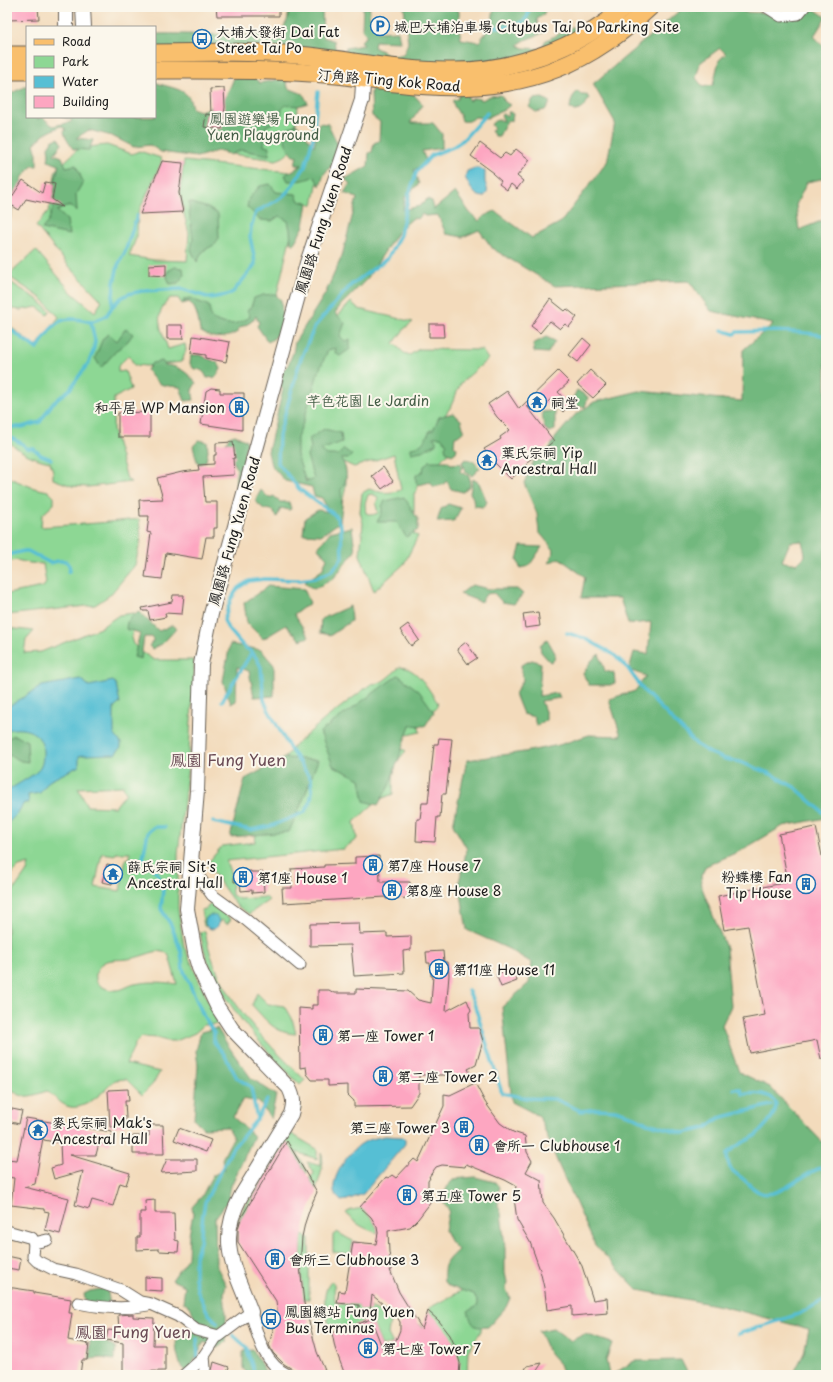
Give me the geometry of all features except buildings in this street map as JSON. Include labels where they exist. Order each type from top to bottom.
[{"type":"main road","name":"汀角路 Ting Kok Road","points":[[156,70],[419,70],[448,72],[479,70],[539,56],[574,42],[597,28],[625,7]]},
{"type":"main road","name":"汀角路 Ting Kok Road","points":[[156,53],[202,52],[308,56],[364,71],[395,83],[454,87],[481,86],[519,81],[549,72],[578,59],[605,44],[629,26],[650,7]]},
{"type":"main road","points":[[7,55],[26,55]]},
{"type":"main road","points":[[7,72],[26,71]]},
{"type":"street","points":[[66,7],[66,26]]},
{"type":"street","points":[[83,7],[84,26]]},
{"type":"street","points":[[767,7],[781,16],[798,14],[804,7]]},
{"type":"street","name":"鳳園路 Fung Yuen Road","points":[[300,965],[245,919],[212,895],[199,877],[191,855],[197,791],[201,664],[211,614],[307,263],[362,100],[364,71]]},
{"type":"street","points":[[191,855],[187,909],[199,968],[214,1000],[232,1028],[293,1095],[294,1101],[291,1114],[236,1205],[230,1224],[228,1245],[230,1256],[251,1312],[257,1334],[268,1358],[276,1367],[288,1375]]},
{"type":"street","points":[[7,1232],[32,1238],[34,1242],[33,1257],[37,1261],[53,1269],[76,1274],[121,1290],[140,1302],[151,1304],[178,1316],[196,1330],[217,1336]]},
{"type":"street","points":[[34,1242],[47,1240]]},
{"type":"street","points":[[78,1303],[108,1308],[135,1308],[151,1304]]},
{"type":"street","points":[[184,1375],[201,1360],[217,1336],[228,1330],[251,1312]]},
{"type":"street","points":[[201,1360],[205,1368],[204,1375]]},
{"type":"green space","points":[[290,7],[312,7],[322,9],[323,37],[334,41],[336,53],[287,61],[230,64],[221,59],[213,65],[171,60],[165,65],[156,61],[156,34],[280,34],[287,21]]},
{"type":"green space","points":[[363,7],[370,7],[369,15],[378,32],[398,31],[400,42],[375,41],[374,47],[391,56],[403,55],[408,43],[404,7],[451,7],[459,11],[459,28],[461,39],[479,42],[492,24],[494,7],[547,7],[543,15],[537,19],[538,28],[544,32],[518,45],[523,48],[542,49],[545,41],[573,27],[580,31],[584,42],[576,53],[550,67],[541,64],[525,66],[523,70],[491,60],[459,65],[344,55],[346,48],[364,45],[361,41],[367,36],[362,29]]},
{"type":"green space","points":[[684,7],[742,7],[743,12],[770,13],[780,7],[811,7],[826,17],[814,36],[824,47],[826,47],[826,178],[807,182],[796,205],[799,230],[826,219],[826,818],[783,826],[742,850],[706,866],[701,876],[702,888],[726,948],[731,1006],[722,1025],[739,1072],[770,1087],[826,1146],[826,1375],[793,1375],[804,1353],[809,1329],[721,1306],[638,1290],[595,1245],[559,1166],[539,1116],[512,1102],[502,1007],[529,983],[532,963],[509,949],[467,930],[459,882],[467,849],[453,825],[467,760],[524,752],[559,745],[589,735],[621,736],[609,699],[635,691],[646,676],[629,670],[634,652],[648,654],[651,622],[628,624],[620,598],[581,598],[585,577],[559,558],[549,563],[554,550],[539,532],[537,514],[524,483],[534,460],[543,460],[556,437],[574,416],[594,402],[639,391],[742,401],[743,350],[773,324],[711,311],[689,281],[555,286],[493,249],[479,230],[463,237],[446,234],[438,215],[425,216],[422,214],[418,219],[413,218],[398,231],[367,279],[335,313],[345,323],[340,336],[345,341],[350,339],[350,349],[340,356],[335,353],[336,348],[328,350],[318,373],[297,438],[297,455],[306,482],[314,479],[307,456],[311,447],[309,439],[324,429],[341,433],[342,442],[321,450],[327,455],[338,455],[344,449],[352,455],[348,459],[341,459],[345,467],[346,478],[341,490],[342,507],[340,522],[321,535],[303,534],[305,518],[318,510],[329,512],[322,498],[314,496],[312,487],[285,481],[271,465],[268,452],[283,389],[279,385],[278,375],[288,365],[293,353],[295,342],[325,294],[342,256],[357,198],[344,193],[350,184],[345,179],[368,166],[369,153],[372,152],[374,143],[379,141],[380,122],[372,116],[371,91],[377,83],[407,87],[423,105],[410,123],[433,123],[442,134],[442,148],[422,151],[427,163],[414,170],[419,184],[405,197],[403,210],[420,206],[427,199],[432,201],[434,209],[455,192],[470,213],[479,221],[484,216],[495,211],[532,238],[561,222],[607,162],[615,122],[593,84]],"holes":[[[720,48],[726,54],[719,60],[713,85],[703,87],[696,78],[700,63]],[[802,541],[805,556],[797,564],[782,561],[790,542]]]},
{"type":"green space","points":[[249,74],[260,83],[286,78],[288,88],[303,94],[308,103],[298,106],[286,105],[282,109],[281,116],[273,123],[266,126],[264,146],[269,147],[269,155],[241,150],[230,155],[224,151],[217,151],[197,157],[161,152],[150,145],[134,147],[112,136],[89,130],[76,138],[93,140],[89,150],[73,149],[66,138],[64,132],[66,129],[61,126],[45,134],[34,144],[37,154],[37,166],[32,166],[22,178],[22,189],[10,194],[13,207],[7,228],[7,95],[26,86],[26,118],[43,118],[53,126],[71,122],[72,120],[65,118],[156,118],[156,82],[185,93],[189,98],[192,108],[200,111],[214,106],[223,100],[234,78]]},
{"type":"green space","name":"鳳園遊樂場 Fung Yuen Playground","points":[[232,89],[299,98],[293,145],[286,155],[276,160],[224,153]]},
{"type":"green space","points":[[466,90],[469,101],[474,98],[482,100],[490,96],[501,95],[505,102],[510,105],[504,110],[488,118],[475,117],[469,121],[462,121],[454,106],[453,100],[458,99],[461,91]]},
{"type":"green space","points":[[578,91],[581,95],[587,95],[589,99],[581,109],[574,111],[570,108],[571,103],[573,97]]},
{"type":"green space","points":[[542,98],[549,101],[549,105],[545,110],[536,112],[529,107],[533,99]]},
{"type":"green space","points":[[508,112],[513,114],[512,120],[507,121],[499,136],[495,136],[491,131],[494,128],[491,125],[496,120],[504,121],[501,115],[503,114],[507,116],[509,115]]},
{"type":"green space","points":[[319,123],[328,124],[338,145],[333,164],[324,174],[320,186],[314,176],[304,180],[288,181],[285,175],[302,165],[295,165],[297,156],[291,154],[285,141],[287,128],[297,124],[314,146]]},
{"type":"green space","points":[[58,138],[62,144],[54,154],[62,157],[66,167],[76,165],[83,182],[76,194],[77,211],[69,206],[57,211],[67,220],[69,235],[42,229],[48,222],[54,205],[55,182],[59,165],[48,161],[48,147],[52,141]]},
{"type":"green space","points":[[107,145],[132,154],[139,151],[161,158],[162,162],[138,213],[137,236],[129,256],[154,260],[187,261],[189,233],[180,191],[184,161],[319,175],[313,205],[304,201],[293,226],[277,294],[275,298],[249,323],[235,329],[202,324],[196,312],[195,306],[190,302],[182,304],[178,298],[170,298],[161,311],[161,328],[168,349],[185,344],[186,350],[182,362],[147,366],[134,365],[129,355],[118,366],[118,372],[125,371],[131,389],[114,398],[113,430],[127,479],[131,482],[88,487],[72,486],[53,479],[53,471],[50,462],[27,454],[7,440],[7,324],[36,347],[59,317],[41,298],[8,276],[36,250],[72,293],[95,312],[102,301],[68,265],[36,226],[49,210],[55,189],[54,180],[56,170],[79,148]]},
{"type":"green space","points":[[270,184],[276,192],[296,194],[299,201],[308,203],[304,226],[293,245],[291,243],[288,221],[279,216],[272,221],[260,220],[247,207],[249,198],[260,186]]},
{"type":"green space","points":[[189,202],[208,208],[218,214],[219,238],[214,245],[203,251],[197,262],[191,250],[193,239]]},
{"type":"green space","points":[[175,267],[183,268],[184,275],[178,283],[170,284],[167,277],[168,271]]},
{"type":"green space","points":[[7,280],[37,299],[50,311],[48,315],[37,307],[21,310],[7,308]]},
{"type":"green space","points":[[275,294],[281,300],[282,324],[278,334],[268,342],[257,326],[259,323],[256,316],[251,322],[238,329],[238,332],[219,338],[209,336],[200,331],[197,315],[191,304],[188,301],[183,303],[184,299],[190,298],[209,306],[211,318],[216,321],[230,324],[240,322],[250,317],[247,310],[251,307],[254,298],[263,295]]},
{"type":"green space","name":"芊色花園 Le Jardin","points":[[351,302],[359,309],[413,322],[405,328],[394,343],[404,353],[410,355],[419,349],[482,350],[488,359],[461,383],[450,408],[442,419],[450,451],[418,483],[416,492],[414,493],[414,534],[418,536],[404,564],[374,591],[360,555],[363,523],[360,512],[362,493],[369,489],[385,492],[401,490],[394,454],[354,467],[341,461],[346,476],[346,485],[341,509],[302,476],[285,433],[334,320]],"holes":[[[372,494],[378,497],[376,505],[378,513],[372,515],[366,513],[365,504],[368,495]]]},
{"type":"green space","points":[[126,328],[133,334],[101,368],[95,358],[103,338],[109,334],[117,341]]},
{"type":"green space","points":[[546,337],[555,341],[548,353],[534,352],[533,344]]},
{"type":"green space","points":[[191,355],[200,355],[218,363],[221,369],[216,377],[207,378],[202,371],[199,369],[194,369],[190,364]]},
{"type":"green space","points":[[162,361],[165,365],[182,370],[196,383],[192,390],[194,400],[185,401],[180,387],[161,384],[151,376],[147,370],[152,363]]},
{"type":"green space","points":[[577,390],[588,397],[585,407],[577,406],[572,400]]},
{"type":"green space","points":[[555,411],[555,430],[549,432],[544,428],[542,412]]},
{"type":"green space","points":[[453,413],[461,420],[464,431],[455,437],[454,445],[457,448],[456,452],[452,455],[446,451],[445,447],[447,444],[441,437],[433,437],[436,444],[422,451],[411,453],[411,448],[421,444],[430,430],[433,430],[439,417]]},
{"type":"green space","points":[[235,435],[247,441],[244,454],[248,465],[239,492],[235,483],[237,468],[224,447],[229,437]]},
{"type":"green space","points":[[199,440],[207,442],[208,451],[206,461],[200,464],[197,462],[193,446]]},
{"type":"green space","points":[[466,459],[473,461],[480,468],[472,476],[465,471],[462,462]]},
{"type":"green space","points":[[429,461],[447,461],[451,464],[460,463],[462,466],[460,472],[469,476],[470,486],[463,492],[451,489],[447,481],[442,485],[434,487],[430,482],[419,485],[416,482],[416,475],[423,471],[424,466]]},
{"type":"green space","points":[[7,477],[34,488],[48,491],[54,497],[54,504],[42,515],[41,527],[139,519],[141,538],[135,565],[110,595],[95,605],[7,615],[7,594],[43,587],[46,583],[43,564],[16,560],[7,562]]},
{"type":"green space","points":[[473,479],[479,483],[487,502],[483,507],[474,506],[473,498],[470,493]]},
{"type":"green space","points":[[261,490],[269,498],[274,496],[280,502],[289,502],[291,509],[281,508],[277,517],[272,510],[264,509],[255,501]]},
{"type":"green space","points":[[404,497],[418,519],[418,530],[406,537],[397,522],[377,522],[382,513],[382,506],[385,501]]},
{"type":"green space","points":[[448,504],[461,508],[454,521],[437,522],[441,509]]},
{"type":"green space","points":[[352,527],[355,551],[333,579],[314,589],[304,583],[322,570],[327,558],[318,548],[330,532]]},
{"type":"green space","points":[[521,546],[542,547],[529,566],[520,568],[517,559]]},
{"type":"green space","points":[[472,585],[489,589],[517,589],[523,594],[514,604],[502,602],[494,593],[486,594],[481,602],[460,594]]},
{"type":"green space","points":[[268,586],[304,589],[310,603],[294,614],[309,637],[300,640],[286,625],[263,639],[247,623],[244,603]]},
{"type":"green space","points":[[350,606],[351,621],[331,635],[320,633],[321,619]]},
{"type":"green space","points":[[138,611],[159,631],[172,625],[177,628],[162,644],[152,649],[149,646],[153,641],[153,637],[144,637],[141,659],[134,657],[140,633],[126,629],[127,622]]},
{"type":"green space","points":[[134,613],[138,615],[131,638],[133,644],[154,660],[194,660],[188,766],[178,854],[178,909],[184,946],[218,1024],[204,1025],[195,1033],[176,1041],[142,1037],[136,1042],[126,1064],[160,1072],[152,1085],[142,1095],[126,1079],[115,1080],[94,1099],[80,1106],[74,1107],[64,1105],[47,1091],[35,1095],[25,1096],[16,1093],[7,1084],[7,900],[27,871],[29,864],[19,867],[13,873],[7,874],[7,628],[34,631],[26,640],[24,653],[41,652],[100,628],[119,615]],"holes":[[[123,786],[126,793],[115,807],[87,806],[78,788]],[[102,853],[115,855],[116,853],[130,853],[130,859],[126,858],[120,891],[95,887]],[[158,951],[167,953],[177,984],[146,982],[115,990],[107,989],[99,985],[96,980],[96,973],[101,964],[112,960],[132,958]]]},
{"type":"green space","points":[[547,639],[555,653],[554,660],[550,662],[541,652],[540,645]]},
{"type":"green space","points":[[230,644],[261,650],[274,665],[274,696],[254,697],[249,671],[237,667],[236,701],[231,704],[223,681]]},
{"type":"green space","points":[[599,654],[605,671],[614,673],[615,683],[610,685],[589,685],[583,674],[591,661]]},
{"type":"green space","points":[[532,660],[541,663],[539,696],[558,693],[560,698],[541,701],[546,714],[546,720],[536,726],[534,717],[523,714],[515,694],[523,680],[521,665]]},
{"type":"green space","points":[[400,667],[406,668],[417,675],[438,703],[436,708],[418,722],[420,732],[399,737],[399,747],[406,751],[398,761],[394,771],[393,794],[378,800],[354,822],[357,839],[343,849],[226,861],[231,874],[232,895],[239,899],[266,897],[269,900],[249,914],[236,905],[207,864],[222,846],[255,842],[257,826],[284,759],[296,744],[325,719],[371,684],[383,681]]},
{"type":"green space","points":[[398,675],[419,691],[434,712],[425,726],[410,725],[389,786],[378,805],[364,801],[360,779],[333,766],[320,732]]},
{"type":"green space","points":[[14,735],[27,741],[28,762],[21,761],[10,755],[7,757],[7,739]]},
{"type":"green space","points":[[284,758],[318,760],[289,832],[230,837],[245,779]]},
{"type":"green space","points":[[211,903],[231,919],[227,924],[222,920],[219,924],[218,919],[208,916],[205,920],[206,927],[204,926],[201,910],[206,909]]},
{"type":"green space","points":[[205,931],[210,953],[219,975],[230,994],[257,1031],[305,1080],[300,1085],[252,1033],[225,996],[214,976],[206,955],[200,932]]},
{"type":"green space","points":[[257,993],[268,1004],[285,1006],[292,1018],[296,1034],[288,1033],[276,1028],[262,1016],[252,1005]]},
{"type":"green space","points":[[217,1028],[251,1078],[276,1095],[271,1119],[259,1102],[243,1099],[233,1117],[254,1136],[231,1186],[228,1201],[215,1218],[216,1265],[226,1285],[224,1293],[226,1342],[217,1348],[204,1342],[192,1365],[203,1375],[189,1375],[180,1364],[176,1342],[195,1320],[191,1308],[183,1302],[185,1286],[172,1280],[188,1257],[189,1234],[193,1214],[192,1207],[202,1196],[212,1176],[225,1169],[222,1159],[233,1138],[227,1127],[203,1128],[194,1119],[198,1065],[196,1051],[201,1032]]},
{"type":"green space","points":[[290,1133],[317,1149],[317,1159],[296,1152],[308,1172],[306,1173],[290,1147],[285,1145],[236,1227],[245,1204],[253,1195],[269,1170],[272,1159]]},
{"type":"green space","points":[[321,1153],[323,1161],[316,1189],[309,1178],[314,1173],[307,1162],[321,1166]]},
{"type":"green space","points":[[475,1177],[495,1182],[499,1187],[498,1206],[501,1213],[505,1247],[506,1289],[510,1298],[506,1307],[488,1327],[476,1326],[471,1320],[468,1311],[476,1307],[478,1304],[474,1294],[451,1287],[444,1282],[444,1271],[446,1264],[458,1250],[450,1241],[445,1230],[449,1210],[444,1204],[445,1193],[447,1187],[454,1179]]},
{"type":"green space","points":[[365,1208],[364,1211],[373,1220],[378,1233],[360,1226],[346,1213],[352,1210]]},
{"type":"green space","points":[[337,1232],[358,1243],[353,1242],[351,1254],[333,1252],[333,1235]]},
{"type":"green space","points":[[302,1235],[309,1238],[309,1299],[303,1300],[301,1268]]},
{"type":"green space","points":[[384,1253],[387,1253],[392,1278],[396,1289],[415,1321],[422,1327],[432,1332],[429,1308],[480,1281],[483,1319],[481,1331],[468,1351],[467,1375],[429,1375],[400,1337],[402,1324]]},
{"type":"green space","points":[[332,1281],[334,1285],[335,1302],[366,1306],[385,1315],[390,1321],[388,1334],[393,1344],[382,1346],[371,1320],[339,1331],[337,1327],[329,1325],[325,1308],[325,1296],[328,1285]]},
{"type":"green space","points":[[107,1288],[110,1305],[87,1309],[84,1294],[90,1291]]},
{"type":"green space","points":[[96,1328],[103,1330],[104,1341],[116,1348],[114,1360],[101,1358],[90,1359],[90,1337]]},
{"type":"green space","points":[[553,1328],[570,1341],[585,1334],[612,1343],[606,1360],[609,1375],[563,1375],[559,1364],[549,1353],[539,1331]]},
{"type":"green space","points":[[253,1350],[267,1375],[248,1375],[243,1368],[243,1351]]},
{"type":"green space","points":[[681,1360],[687,1372],[686,1375],[612,1375],[634,1361]]},
{"type":"water","points":[[480,168],[485,171],[487,194],[483,197],[474,192],[465,177],[467,171]]},
{"type":"water","points":[[80,679],[89,686],[113,681],[116,684],[120,703],[114,708],[114,734],[121,743],[121,747],[115,754],[79,756],[79,766],[49,781],[40,793],[28,795],[29,803],[24,803],[17,814],[7,824],[7,791],[38,771],[42,764],[43,752],[40,740],[32,732],[20,729],[7,730],[7,706],[42,686]]},
{"type":"water","points":[[209,915],[215,915],[219,919],[219,925],[215,929],[209,929],[205,925],[205,919]]},
{"type":"water","points":[[385,1136],[403,1137],[405,1144],[363,1194],[341,1201],[334,1192],[334,1185],[338,1171],[342,1164],[351,1152],[364,1142]]},
{"type":"waterway","points":[[494,27],[512,26],[521,23],[528,16],[529,7]]},
{"type":"waterway","points":[[112,307],[121,298],[128,294],[142,291],[182,289],[210,298],[227,295],[233,292],[255,264],[250,237],[251,227],[256,212],[281,198],[289,190],[305,167],[313,138],[318,92]]},
{"type":"waterway","points":[[213,822],[251,830],[271,826],[305,812],[310,803],[312,792],[311,779],[290,749],[264,700],[261,667],[252,652],[244,647],[227,627],[224,620],[231,599],[238,588],[249,581],[264,579],[299,580],[315,578],[332,571],[342,558],[341,526],[335,515],[299,489],[278,463],[279,435],[300,361],[315,326],[351,285],[388,258],[400,235],[409,194],[417,171],[432,155],[453,147],[463,140],[487,113]]},
{"type":"waterway","points":[[7,427],[22,427],[40,422],[52,404],[70,389],[89,362],[95,341],[91,322],[106,316],[112,307],[114,283],[118,265],[125,252],[137,216]]},
{"type":"waterway","points":[[7,327],[37,349],[53,327],[63,320],[71,319],[91,322]]},
{"type":"waterway","points":[[722,330],[734,334],[737,332],[782,331],[826,336]]},
{"type":"waterway","points":[[8,427],[9,437],[23,444],[26,448],[34,449],[41,455],[51,459]]},
{"type":"waterway","points":[[7,555],[28,551],[50,563],[66,561],[70,570],[68,572]]},
{"type":"waterway","points":[[567,633],[584,638],[613,654],[626,666],[644,691],[697,745],[710,753],[725,759],[740,762],[771,774],[796,788],[826,815]]},
{"type":"waterway","points":[[222,701],[252,652]]},
{"type":"waterway","points":[[165,827],[154,827],[148,832],[143,858],[158,874],[163,890],[161,909],[171,925],[181,951],[183,969],[204,1017],[214,1033],[214,1042],[224,1054],[237,1078],[251,1087],[257,1119]]},
{"type":"waterway","points":[[468,990],[474,1003],[502,1093],[526,1098],[555,1099],[581,1111],[598,1109],[615,1110],[631,1115],[647,1123],[683,1133],[706,1128],[719,1118],[771,1105]]},
{"type":"waterway","points":[[734,1089],[740,1089],[743,1094],[762,1094],[771,1097],[775,1102],[776,1107],[774,1113],[761,1131],[754,1137],[741,1143],[727,1154],[729,1166],[735,1173],[757,1191],[767,1194],[784,1189],[810,1173],[826,1167]]},
{"type":"waterway","points":[[217,1323],[208,1313],[198,1292],[195,1278],[195,1257],[200,1242],[205,1202],[232,1149],[257,1119],[267,1100]]},
{"type":"waterway","points":[[738,1334],[799,1314],[826,1299]]},
{"type":"waterway","points":[[233,1335],[246,1347],[255,1375]]},
{"type":"waterway","points":[[197,1339],[198,1358]]},
{"type":"waterway","points":[[196,1375],[199,1365]]},
{"type":"place","name":"城巴大埔泊車場 Citybus Tai Po Parking Site","points":[[380,26]]},
{"type":"place","name":"大埔大發街 Dai Fat Street Tai Po","points":[[202,39]]},
{"type":"place","name":"祠堂","points":[[537,402]]},
{"type":"place","name":"和平居 WP Mansion","points":[[239,407]]},
{"type":"place","name":"葉氏宗祠 Yip Ancestral Hall","points":[[487,460]]},
{"type":"place","name":"第7座 House 7","points":[[373,865]]},
{"type":"place","name":"薛氏宗祠 Sit's Ancestral Hall","points":[[113,874]]},
{"type":"place","name":"第1座 House 1","points":[[243,877]]},
{"type":"place","name":"粉蝶樓 Fan Tip House","points":[[806,884]]},
{"type":"place","name":"第8座 House 8","points":[[392,890]]},
{"type":"place","name":"第11座 House 11","points":[[439,969]]},
{"type":"place","name":"第一座 Tower 1","points":[[323,1035]]},
{"type":"place","name":"第二座 Tower 2","points":[[383,1076]]},
{"type":"place","name":"第三座 Tower 3","points":[[464,1127]]},
{"type":"place","name":"麥氏宗祠 Mak's Ancestral Hall","points":[[38,1130]]},
{"type":"place","name":"會所一 Clubhouse 1","points":[[479,1145]]},
{"type":"place","name":"第五座 Tower 5","points":[[407,1195]]},
{"type":"place","name":"會所三 Clubhouse 3","points":[[275,1259]]},
{"type":"place","name":"鳳園總站 Fung Yuen Bus Terminus","points":[[271,1319]]},
{"type":"place","name":"第七座 Tower 7","points":[[368,1348]]},
{"type":"district","name":"鳳園 Fung Yuen","points":[[228,759]]},
{"type":"district","name":"鳳園 Fung Yuen","points":[[133,1331]]}]
